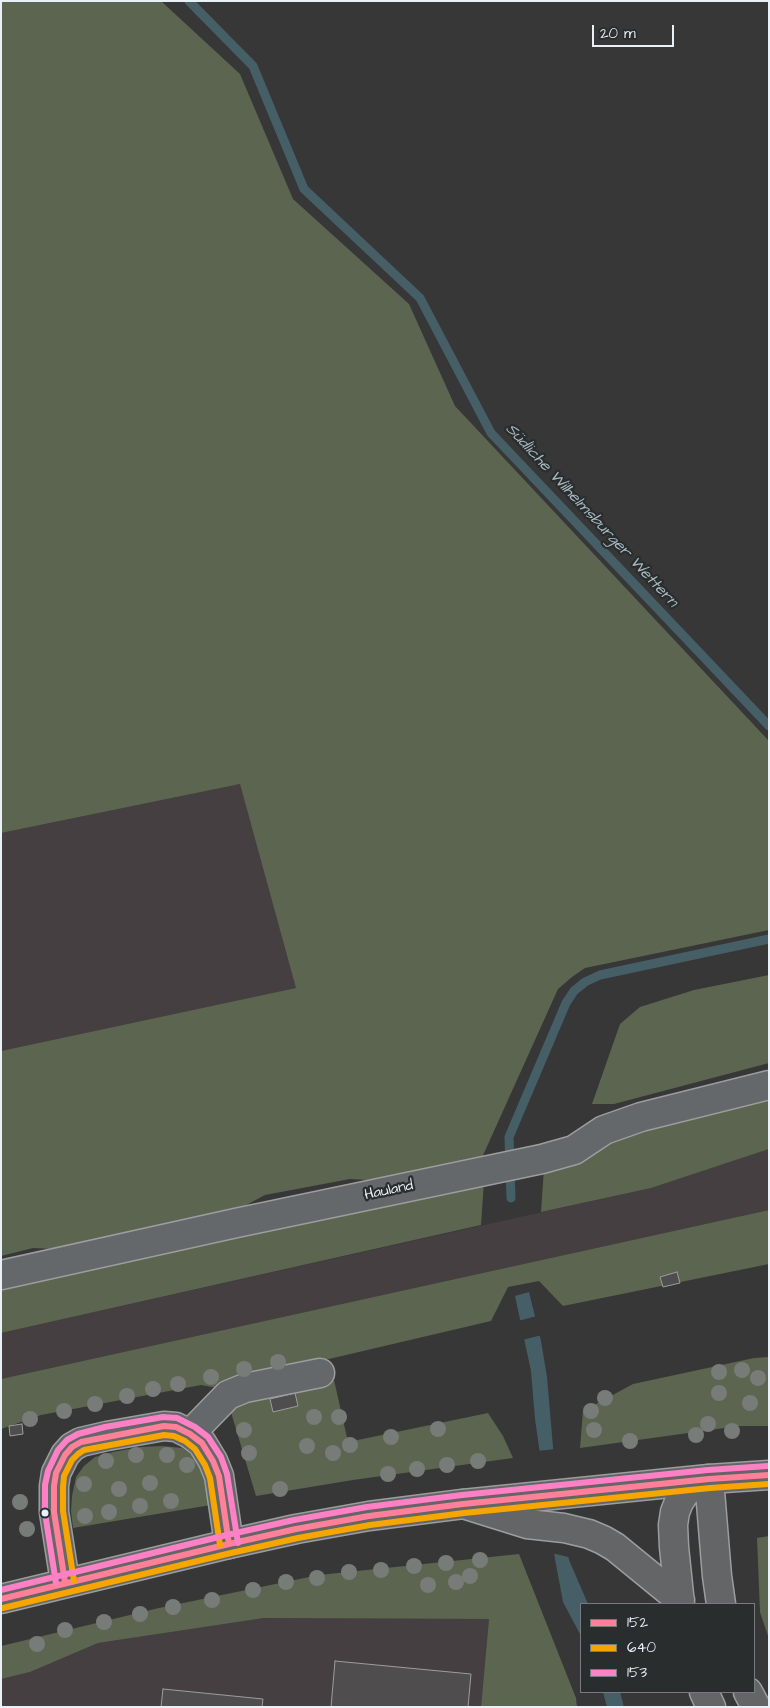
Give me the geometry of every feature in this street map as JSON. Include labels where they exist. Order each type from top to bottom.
[{"type":"main road","points":[[525,1511],[569,1493],[769,1475]]},
{"type":"main road","points":[[680,1602],[673,1540],[675,1512],[678,1502],[685,1493],[694,1485],[709,1479]]},
{"type":"main road","points":[[709,1479],[721,1603]]},
{"type":"main road","points":[[3,1598],[296,1529],[368,1516],[463,1504],[525,1511],[550,1525],[590,1534],[615,1546],[680,1602]]},
{"type":"main road","points":[[704,1693],[711,1707]]},
{"type":"main road","points":[[749,1693],[756,1707]]},
{"type":"lane","name":"Hauland","points":[[1,1275],[236,1223],[542,1159],[574,1150],[604,1130],[641,1117],[769,1085]]},
{"type":"lane","points":[[190,1434],[228,1395],[245,1388],[320,1373]]},
{"type":"lane","points":[[65,1582],[54,1512],[56,1473],[65,1455],[72,1447],[81,1442],[114,1434],[164,1426],[176,1427],[202,1443],[213,1461],[219,1476],[229,1544]]},
{"type":"shaded area","points":[[240,784],[297,988],[1,1051],[1,833]]},
{"type":"shaded area","points":[[769,1149],[769,1210],[1,1379],[1,1333],[650,1188]]},
{"type":"shaded area","points":[[264,1618],[489,1619],[481,1707],[1,1707],[1,1679],[30,1672],[98,1643]]},
{"type":"green space","points":[[1,1],[161,1],[240,74],[293,199],[409,304],[455,406],[769,741],[769,930],[585,968],[572,977],[558,989],[480,1162],[384,1181],[350,1179],[265,1195],[226,1216],[77,1250],[33,1248],[1,1256],[1,1051],[296,988],[240,784],[1,833]]},
{"type":"green space","points":[[769,975],[769,1063],[614,1104],[592,1104],[620,1024],[640,1007],[694,990]]},
{"type":"green space","points":[[769,1093],[769,1149],[651,1188],[541,1212],[544,1168],[611,1134]]},
{"type":"green space","points":[[484,1181],[481,1225],[1,1333],[1,1282]]},
{"type":"green space","points":[[769,1210],[769,1264],[563,1306],[539,1281],[508,1287],[491,1321],[329,1359],[223,1389],[201,1385],[41,1415],[1,1429],[1,1379]]},
{"type":"green space","points":[[769,1357],[769,1426],[739,1426],[580,1448],[583,1411],[633,1384],[754,1358]]},
{"type":"green space","points":[[334,1380],[348,1442],[488,1413],[503,1436],[513,1458],[353,1480],[256,1496],[230,1409],[242,1401],[280,1389]]},
{"type":"green space","points":[[162,1446],[182,1448],[199,1460],[207,1478],[211,1505],[73,1528],[72,1496],[76,1477],[84,1466],[95,1457],[113,1452],[141,1447]]},
{"type":"green space","points":[[769,1536],[769,1639],[760,1612],[757,1538]]},
{"type":"green space","points":[[519,1554],[576,1698],[577,1707],[481,1707],[489,1619],[264,1618],[98,1643],[30,1672],[1,1679],[1,1646],[159,1608],[319,1575]]},
{"type":"water","points":[[529,1292],[541,1341],[547,1377],[553,1447],[569,1560],[588,1603],[580,1603],[580,1634],[563,1602],[535,1419],[531,1371],[515,1296]]},
{"type":"water","points":[[603,1693],[620,1693],[624,1707],[607,1707]]},
{"type":"pier","points":[[537,1316],[542,1335],[522,1340],[518,1321]]},
{"type":"pier","points":[[556,1449],[572,1558],[552,1553],[537,1451]]},
{"type":"building","points":[[677,1272],[680,1283],[663,1287],[660,1277]]},
{"type":"building","points":[[295,1393],[298,1406],[273,1412],[270,1399]]},
{"type":"building","points":[[22,1424],[23,1434],[10,1436],[9,1426]]},
{"type":"building","points":[[335,1661],[471,1674],[468,1707],[331,1707]]},
{"type":"building","points":[[163,1689],[263,1699],[262,1707],[161,1707]]},
{"type":"waterway","name":"Südliche Wilhelmsburger Wettern","points":[[189,1],[253,66],[304,189],[420,298],[491,433],[769,726]]},
{"type":"waterway","name":"Südliche Wilhelmsburger Wettern","points":[[511,1198],[509,1137],[566,1003],[574,991],[585,982],[600,975],[769,939]]},
{"type":"transit line","name":"153","points":[[56,1583],[45,1513],[45,1485],[48,1471],[58,1450],[67,1440],[78,1434],[105,1427],[163,1417],[177,1418],[195,1427],[208,1437],[221,1457],[227,1474],[238,1543]]},
{"type":"transit line","name":"152","points":[[65,1582],[54,1512],[54,1486],[56,1473],[65,1455],[72,1447],[81,1442],[164,1426],[176,1427],[190,1434],[202,1443],[213,1461],[219,1476],[229,1544]]},
{"type":"transit line","name":"640","points":[[74,1581],[63,1511],[63,1487],[64,1476],[72,1460],[84,1450],[164,1435],[174,1436],[185,1441],[195,1449],[205,1465],[210,1478],[220,1545]]},
{"type":"transit line","name":"153","points":[[1,1590],[227,1535],[294,1520],[367,1507],[462,1495],[708,1470],[768,1466]]},
{"type":"transit line","name":"152","points":[[1,1599],[229,1544],[296,1529],[369,1516],[463,1504],[709,1479],[769,1475]]},
{"type":"transit line","name":"640","points":[[3,1608],[231,1553],[370,1525],[464,1513],[710,1488],[769,1484]]}]
